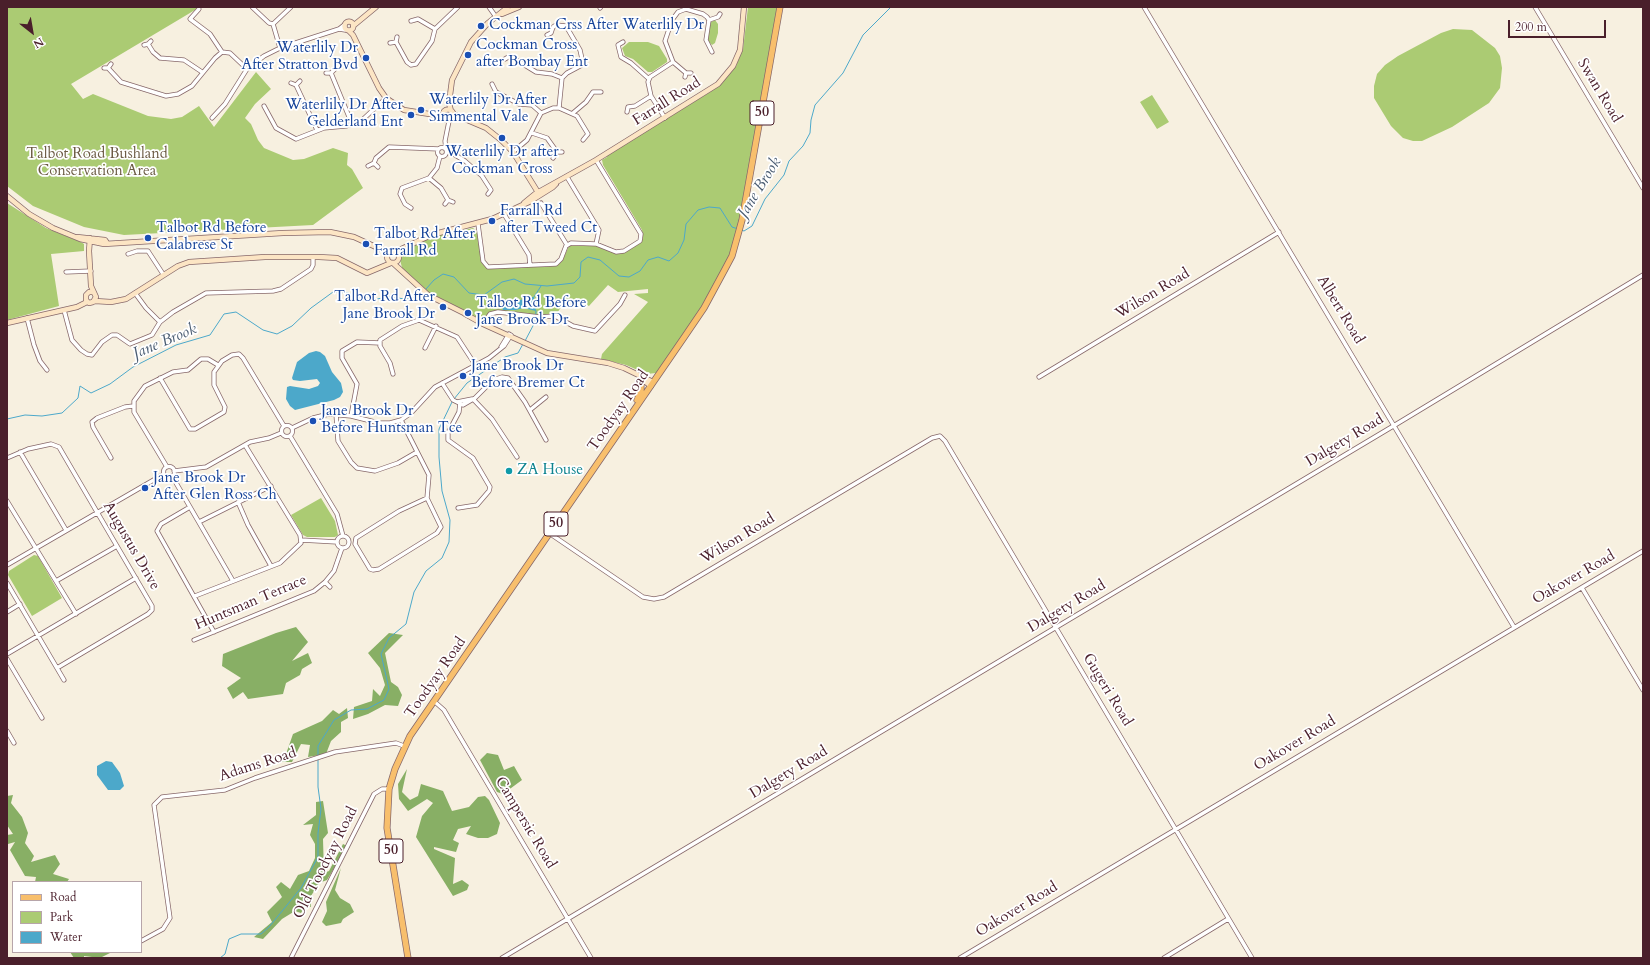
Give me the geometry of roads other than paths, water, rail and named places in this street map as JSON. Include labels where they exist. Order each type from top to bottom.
[{"type":"main road","points":[[376,7],[349,27],[379,88],[386,98],[404,110],[462,118],[486,128],[513,152],[538,195]]},
{"type":"main road","points":[[448,117],[452,80],[471,42],[478,32],[508,7]]},
{"type":"main road","points":[[498,16],[519,7]]},
{"type":"main road","name":"Farrall Road","points":[[393,252],[409,247],[431,235],[478,224],[504,214],[553,187],[708,91],[726,76],[740,50],[744,7]]},
{"type":"main road","name":"Toodyay Road","points":[[408,958],[387,828],[389,789],[404,746],[716,288],[732,256],[742,220],[780,7]]},
{"type":"main road","points":[[7,196],[37,219],[53,228],[77,237],[91,240],[105,240],[107,243],[323,232],[354,237],[378,248],[393,252],[398,258],[404,275]]},
{"type":"main road","points":[[91,240],[91,286],[94,295],[102,302],[126,299],[164,274],[189,262],[265,256],[313,257]]},
{"type":"main road","name":"Farrall Road","points":[[313,257],[337,258],[367,274],[392,263],[409,247]]},
{"type":"main road","points":[[378,248],[404,275],[423,291],[483,323],[556,356],[608,363],[652,384]]},
{"type":"main road","points":[[380,268],[387,257],[393,252]]},
{"type":"main road","points":[[7,322],[79,306],[86,300],[86,295],[94,295]]},
{"type":"main road","points":[[86,300],[91,303],[94,295]]},
{"type":"main road","points":[[629,416],[641,391],[640,378]]},
{"type":"street","points":[[252,7],[269,23],[273,24]]},
{"type":"street","points":[[273,24],[291,7]]},
{"type":"street","points":[[397,37],[396,42],[407,62],[411,65],[416,64],[432,41],[435,29],[458,7]]},
{"type":"street","points":[[490,7],[498,16]]},
{"type":"street","name":"Albert Road","points":[[1144,7],[1280,232],[1514,627]]},
{"type":"street","name":"Swan Road","points":[[1535,7],[1643,188]]},
{"type":"street","points":[[199,9],[188,19],[210,34],[222,52],[230,53],[247,69]]},
{"type":"street","points":[[688,75],[673,62],[665,41],[672,20],[676,15],[686,9],[703,14],[709,20]]},
{"type":"street","points":[[418,13],[418,19]]},
{"type":"street","points":[[709,20],[719,17]]},
{"type":"street","points":[[411,21],[418,19],[435,29]]},
{"type":"street","points":[[709,20],[705,37],[707,43],[713,48]]},
{"type":"street","points":[[273,24],[280,48]]},
{"type":"street","points":[[547,35],[551,34],[553,27],[556,25],[566,26],[581,55],[582,65],[567,73],[562,78],[559,108]]},
{"type":"street","points":[[212,118],[225,104],[247,69],[264,56],[280,48],[349,27]]},
{"type":"street","points":[[144,45],[150,42],[153,52],[160,58],[184,60],[202,72]]},
{"type":"street","points":[[390,43],[396,42]]},
{"type":"street","points":[[623,42],[617,43],[620,56],[631,63],[649,79],[651,96],[666,118]]},
{"type":"street","points":[[104,68],[110,66],[121,82],[166,96],[178,94],[192,86],[202,72],[222,52]]},
{"type":"street","points":[[505,59],[510,54],[536,72],[552,74],[562,78]]},
{"type":"street","points":[[649,79],[673,62]]},
{"type":"street","points":[[326,73],[331,73],[336,69]]},
{"type":"street","points":[[331,73],[352,124]]},
{"type":"street","points":[[296,85],[300,81]]},
{"type":"street","points":[[292,83],[296,85],[317,130]]},
{"type":"street","points":[[492,84],[491,89],[515,102],[532,105],[541,113]]},
{"type":"street","points":[[573,113],[586,102],[592,90],[600,92]]},
{"type":"street","points":[[627,112],[628,107],[635,106],[651,96]]},
{"type":"street","points":[[264,106],[276,128],[292,137],[301,138],[317,130],[352,124],[365,118],[386,98]]},
{"type":"street","points":[[513,152],[527,140],[532,133],[536,119],[541,113],[547,110],[559,108],[573,113],[580,120],[588,134]]},
{"type":"street","points":[[411,208],[405,204],[400,194],[402,188],[430,178],[437,168],[445,141],[448,117]]},
{"type":"street","points":[[532,133],[547,138],[560,152],[553,158]]},
{"type":"street","points":[[584,140],[588,134],[593,133]]},
{"type":"street","points":[[368,166],[374,163],[379,155],[389,147],[452,153],[465,161],[482,176],[489,192],[496,192]]},
{"type":"street","points":[[478,224],[483,261],[488,267],[558,263],[567,245],[571,243],[596,244],[620,252],[638,242],[641,236],[596,160]]},
{"type":"street","points":[[374,163],[378,167]]},
{"type":"street","points":[[567,177],[599,230],[596,244]]},
{"type":"street","points":[[430,178],[446,194],[448,200],[453,202]]},
{"type":"street","points":[[445,204],[448,200]]},
{"type":"street","points":[[541,203],[567,245]]},
{"type":"street","points":[[403,208],[405,204]]},
{"type":"street","points":[[504,214],[529,255],[530,265]]},
{"type":"street","name":"Wilson Road","points":[[1039,377],[1280,232]]},
{"type":"street","points":[[128,254],[137,251],[148,251],[164,274]]},
{"type":"street","points":[[64,310],[72,340],[80,350],[89,355],[94,353],[102,342],[112,336],[117,335],[128,343],[136,343],[154,334],[160,322],[176,310],[206,293],[273,291],[281,289],[311,269],[313,265],[313,257]]},
{"type":"street","points":[[66,272],[91,271]]},
{"type":"street","name":"Dalgety Road","points":[[502,958],[1056,628],[1643,275]]},
{"type":"street","points":[[136,293],[146,308],[160,322]]},
{"type":"street","points":[[483,323],[490,314],[495,312],[536,316],[557,316],[571,325],[595,331],[620,304],[625,295]]},
{"type":"street","points":[[26,318],[40,361],[47,370]]},
{"type":"street","points":[[380,343],[383,338],[390,333],[417,320],[425,321],[460,340],[476,366]]},
{"type":"street","points":[[425,348],[436,326]]},
{"type":"street","points":[[284,426],[289,426],[292,428],[318,416],[336,414],[379,423],[390,423],[401,420],[411,413],[426,396],[442,383],[476,366],[500,350],[510,335]]},
{"type":"street","points":[[351,416],[356,384],[342,358],[342,351],[357,342],[380,343]]},
{"type":"street","points":[[380,343],[393,374]]},
{"type":"street","points":[[160,378],[190,429],[195,429],[225,409],[214,385],[213,377],[218,365],[232,355],[239,354],[243,358],[284,426]]},
{"type":"street","points":[[7,565],[164,474],[166,467],[134,412],[133,406],[143,387],[160,378],[175,371],[188,370],[203,358],[208,359],[218,365]]},
{"type":"street","points":[[442,383],[451,399],[458,403],[468,404],[493,380],[506,378],[510,380],[530,410],[546,440]]},
{"type":"street","points":[[530,410],[546,397]]},
{"type":"street","points":[[473,399],[492,419],[517,457]]},
{"type":"street","points":[[458,403],[458,414],[448,433],[448,440],[473,458],[490,487],[489,491],[477,505],[458,508]]},
{"type":"street","points":[[111,458],[93,427],[92,422],[96,418],[125,406],[133,406]]},
{"type":"street","points":[[336,414],[338,441],[351,462],[357,468],[375,471],[398,463],[417,452]]},
{"type":"street","points":[[401,420],[429,475],[427,498],[441,524],[440,530],[380,569],[370,569],[355,544],[356,538],[395,513],[427,498]]},
{"type":"street","points":[[282,433],[282,428],[284,426]]},
{"type":"street","points":[[290,436],[292,433],[292,428]]},
{"type":"street","points":[[282,433],[284,436],[290,436]]},
{"type":"street","points":[[174,471],[206,467],[245,444],[282,433]]},
{"type":"street","points":[[290,436],[337,514],[343,536],[348,538],[349,542],[347,547],[342,548],[337,542]]},
{"type":"street","name":"Wilson Road","points":[[550,533],[643,597],[654,599],[664,597],[932,438],[940,436]]},
{"type":"street","name":"Gugeri Road","points":[[940,436],[945,441],[1252,958]]},
{"type":"street","name":"Augustus Drive","points":[[7,458],[20,452],[51,444],[59,447],[151,604],[150,612],[57,668]]},
{"type":"street","points":[[195,596],[271,566],[287,558],[300,545],[300,535],[245,444]]},
{"type":"street","points":[[20,452],[66,530]]},
{"type":"street","points":[[166,467],[171,467],[174,471]]},
{"type":"street","points":[[172,476],[174,471]]},
{"type":"street","points":[[164,474],[167,477],[172,476]]},
{"type":"street","points":[[172,476],[233,581]]},
{"type":"street","points":[[199,522],[271,486]]},
{"type":"street","points":[[7,501],[76,614]]},
{"type":"street","points":[[238,502],[248,525],[271,566]]},
{"type":"street","points":[[190,507],[161,524],[157,529],[214,632]]},
{"type":"street","points":[[301,540],[337,542],[343,536]]},
{"type":"street","points":[[56,581],[117,546]]},
{"type":"street","name":"Huntsman Terrace","points":[[194,640],[309,594],[325,582],[334,571],[342,548]]},
{"type":"street","name":"Oakover Road","points":[[960,958],[1514,627],[1643,552]]},
{"type":"street","points":[[7,654],[136,578]]},
{"type":"street","points":[[7,582],[64,680]]},
{"type":"street","points":[[325,582],[330,587]]},
{"type":"street","points":[[1582,588],[1643,690]]},
{"type":"street","points":[[7,612],[20,604]]},
{"type":"street","points":[[7,659],[42,718]]},
{"type":"street","name":"Campersic Road","points":[[435,702],[444,710],[591,958]]},
{"type":"street","points":[[7,731],[14,743]]},
{"type":"street","name":"Adams Road","points":[[142,940],[163,929],[170,918],[154,805],[162,797],[225,790],[255,778],[335,752],[396,743],[404,746]]},
{"type":"street","name":"Old Toodyay Road","points":[[291,958],[374,794],[382,789],[389,789]]},
{"type":"street","points":[[1164,958],[1228,919]]},
{"type":"water","points":[[534,297],[536,311],[523,308],[516,310],[503,310],[502,299],[514,302]]},
{"type":"water","points":[[316,351],[325,356],[332,372],[341,383],[343,392],[340,397],[334,400],[295,410],[290,406],[286,399],[287,387],[290,386],[309,389],[318,386],[320,383],[317,379],[300,381],[293,380],[292,378],[297,362],[309,353]]},
{"type":"water","points":[[106,761],[112,762],[120,773],[124,786],[120,790],[108,790],[97,775],[97,766]]},
{"type":"waterway","name":"Jane Brook","points":[[741,230],[744,231],[752,226],[765,199],[784,175],[789,161],[803,146],[810,133],[811,120],[815,105],[843,73],[863,35],[891,7]]},
{"type":"waterway","name":"Jane Brook","points":[[426,289],[434,280],[443,274],[454,277],[469,293],[484,295],[502,282],[514,279],[525,284],[547,286],[574,283],[580,277],[581,262],[588,257],[600,260],[619,276],[629,277],[640,271],[648,260],[658,257],[669,261],[678,253],[684,240],[686,224],[698,210],[709,207],[720,208],[732,227],[738,229]]},
{"type":"waterway","points":[[534,297],[541,286]]},
{"type":"waterway","name":"Jane Brook","points":[[7,419],[25,415],[42,416],[62,413],[78,398],[80,386],[91,393],[110,384],[133,367],[176,345],[210,335],[224,314],[236,312],[263,330],[277,334],[292,326],[311,308],[333,292],[348,293],[366,301],[388,297],[406,299],[417,297],[422,293]]},
{"type":"waterway","points":[[525,341],[535,322],[536,311]]},
{"type":"waterway","points":[[454,399],[467,383],[505,357],[518,353],[523,344]]},
{"type":"waterway","points":[[318,756],[318,746],[334,720],[351,710],[367,709],[384,700],[389,689],[381,654],[389,638],[406,624],[414,592],[426,571],[442,558],[449,542],[450,520],[442,491],[439,457],[439,429],[452,402]]},
{"type":"waterway","points":[[220,958],[225,954],[229,939],[241,934],[261,934],[269,927],[301,888],[318,857],[318,833],[321,809],[318,787],[318,759]]},
{"type":"place","name":"Cockman Crss After Waterlily Dr","points":[[481,26]]},
{"type":"place","name":"Cockman Cross after Bombay Ent","points":[[468,55]]},
{"type":"place","name":"Waterlily Dr After Stratton Bvd","points":[[366,58]]},
{"type":"place","name":"Waterlily Dr After Simmental Vale","points":[[421,110]]},
{"type":"place","name":"Waterlily Dr After Gelderland Ent","points":[[411,115]]},
{"type":"place","name":"Waterlily Dr after Cockman Cross","points":[[502,138]]},
{"type":"place","name":"Farrall Rd after Tweed Ct","points":[[492,221]]},
{"type":"place","name":"Talbot Rd Before Calabrese St","points":[[148,238]]},
{"type":"place","name":"Talbot Rd After Farrall Rd","points":[[366,244]]},
{"type":"place","name":"Talbot Rd After Jane Brook Dr","points":[[443,307]]},
{"type":"place","name":"Talbot Rd Before Jane Brook Dr","points":[[468,313]]},
{"type":"place","name":"Jane Brook Dr Before Bremer Ct","points":[[463,376]]},
{"type":"place","name":"Jane Brook Dr Before Huntsman Tce","points":[[313,421]]},
{"type":"place","name":"ZA House","points":[[509,471]]},
{"type":"place","name":"Jane Brook Dr After Glen Ross Ch","points":[[145,488]]},
{"type":"park label","name":"Talbot Road Bushland Conservation Area","points":[[97,164]]}]
